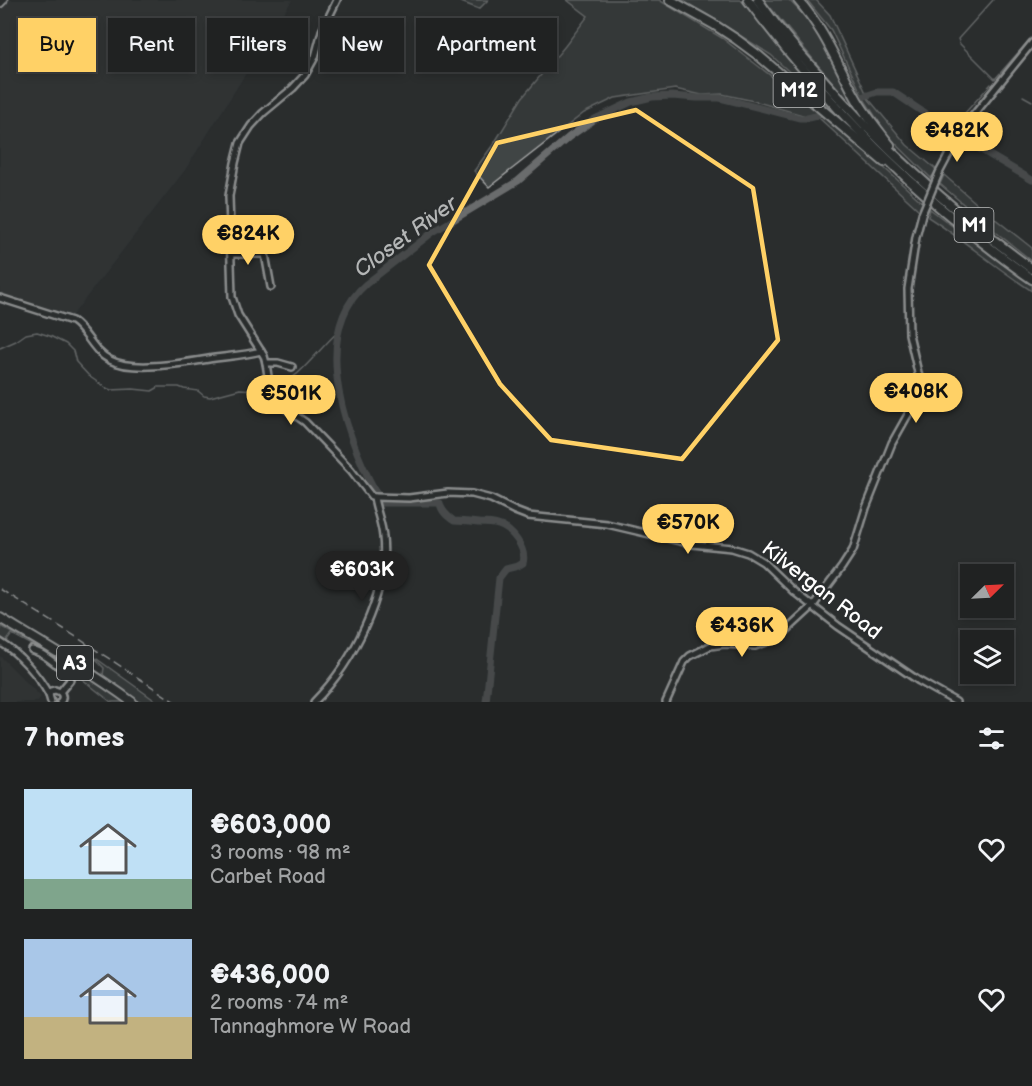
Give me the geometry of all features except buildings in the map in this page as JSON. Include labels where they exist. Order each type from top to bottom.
[{"type":"highway","name":"M12","points":[[670,0],[713,24],[751,50],[899,176],[921,190]]},
{"type":"highway","name":"M1","points":[[748,0],[828,99],[887,159],[972,234],[1032,279]]},
{"type":"highway","name":"M1","points":[[758,0],[800,54],[839,98],[918,178],[1032,269]]},
{"type":"highway","name":"M12","points":[[798,0],[812,16],[830,46],[859,102],[889,144],[918,178]]},
{"type":"highway","name":"A3","points":[[0,618],[68,658],[132,702]]},
{"type":"main road","points":[[0,3],[3,0]]},
{"type":"street","points":[[314,702],[348,659],[368,620],[375,600],[384,555],[377,497],[371,496],[351,470],[304,422],[276,402],[270,388],[267,363],[233,303],[229,196],[240,143],[263,113],[305,75],[315,57],[322,31],[337,0]]},
{"type":"street","points":[[666,702],[684,662],[690,656],[710,646],[764,644],[786,631],[812,607],[853,550],[866,508],[892,443],[919,395],[919,377],[909,334],[908,289],[922,214],[939,173],[960,134],[1032,43]]},
{"type":"street","points":[[265,243],[271,287]]},
{"type":"street","points":[[231,254],[265,254]]},
{"type":"street","points":[[0,298],[72,321],[81,328],[101,353],[118,363],[179,364],[261,351]]},
{"type":"street","points":[[267,363],[278,363],[289,368]]},
{"type":"street","name":"Kilvergan Road","points":[[377,497],[409,498],[448,493],[472,494],[528,516],[607,524],[692,544],[732,548],[748,553],[763,562],[812,607],[893,664],[956,702]]},
{"type":"street","points":[[0,642],[40,681],[61,696]]},
{"type":"street","points":[[32,650],[69,675],[70,680],[61,696]]},
{"type":"street","points":[[40,681],[49,700]]},
{"type":"street","points":[[49,700],[51,691],[61,696]]},
{"type":"highlighted area","points":[[636,110],[753,188],[778,340],[682,459],[551,440],[500,384],[429,265],[497,143]]},
{"type":"shaded area","points":[[0,0],[292,0],[281,18],[207,18],[207,72],[247,72],[185,170],[71,317],[0,296]]},
{"type":"shaded area","points":[[456,0],[488,0],[479,9]]},
{"type":"shaded area","points":[[567,0],[659,0],[722,38],[819,113],[806,116],[722,94],[702,95],[675,89],[615,98],[584,113],[489,187],[474,171],[522,98],[544,72],[557,72],[557,56],[588,16]]},
{"type":"shaded area","points":[[681,0],[741,0],[795,66],[875,151],[771,55]]},
{"type":"shaded area","points":[[764,0],[789,0],[814,28],[835,60],[872,127],[841,93]]},
{"type":"shaded area","points":[[807,0],[816,0],[830,15],[866,93],[862,95],[831,30]]},
{"type":"shaded area","points":[[867,97],[907,145],[937,170],[931,178],[888,136],[864,99]]},
{"type":"shaded area","points":[[823,115],[923,203],[919,210],[818,117]]},
{"type":"shaded area","points":[[944,175],[1032,248],[1032,261],[940,184]]},
{"type":"shaded area","points":[[930,209],[1032,285],[1032,291],[928,217]]},
{"type":"shaded area","points":[[0,626],[61,658],[129,702],[111,702],[53,656],[12,634],[7,641],[0,637]]},
{"type":"shaded area","points":[[90,654],[157,702],[139,702],[103,675],[104,668]]},
{"type":"shaded area","points":[[0,656],[41,697],[36,702],[0,702]]},
{"type":"waterway","points":[[993,0],[958,39],[960,44],[995,79],[1032,37]]},
{"type":"waterway","points":[[955,124],[991,84]]},
{"type":"waterway","name":"Closet River","points":[[862,97],[877,92],[893,92],[966,141],[1032,180]]},
{"type":"waterway","name":"Closet River","points":[[486,702],[499,578],[506,569],[523,563],[521,546],[513,535],[498,525],[454,521],[445,513],[440,503],[382,503],[357,452],[339,392],[336,361],[339,332],[348,306],[366,284],[433,232],[518,181],[569,137],[595,119],[631,102],[652,97],[672,96],[720,98],[800,118],[816,116]]},
{"type":"waterway","points":[[1023,96],[1032,101]]},
{"type":"waterway","points":[[273,388],[292,378],[339,331]]},
{"type":"waterway","points":[[0,348],[26,334],[37,332],[50,336],[66,344],[73,351],[76,362],[90,377],[111,390],[152,391],[159,387],[179,387],[198,391],[210,397],[240,389],[269,389]]},
{"type":"railway","points":[[0,589],[175,702]]}]
